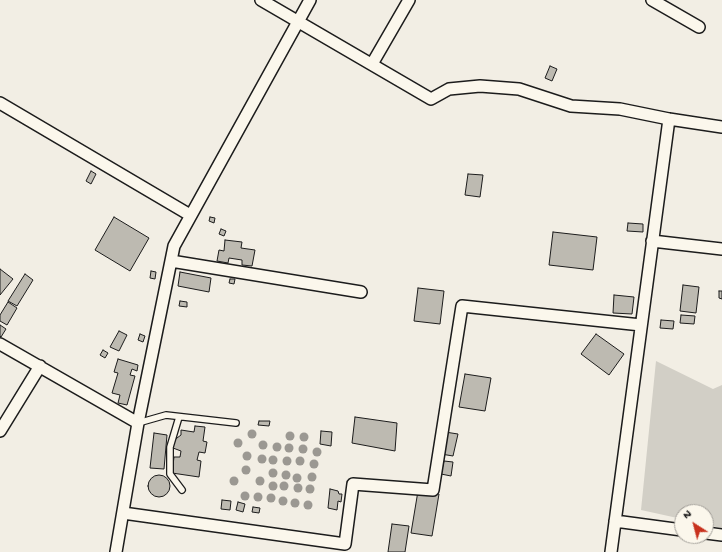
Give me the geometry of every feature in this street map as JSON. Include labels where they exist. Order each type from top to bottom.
[{"type":"street","points":[[260,0],[431,98],[449,89],[480,86],[519,89],[572,106],[620,109],[669,119],[722,127]]},
{"type":"street","points":[[116,552],[138,423],[174,246],[310,0]]},
{"type":"street","points":[[372,64],[409,0]]},
{"type":"street","points":[[652,0],[699,28]]},
{"type":"street","points":[[0,103],[190,215]]},
{"type":"street","points":[[610,552],[669,119]]},
{"type":"street","points":[[652,241],[722,249]]},
{"type":"street","points":[[170,260],[361,292]]},
{"type":"street","points":[[123,513],[345,544],[353,484],[433,490],[462,306],[641,325]]},
{"type":"street","points":[[0,344],[138,423]]},
{"type":"street","points":[[0,431],[40,366]]},
{"type":"street","points":[[615,521],[674,529]]},
{"type":"lane","points":[[138,423],[166,416],[236,423]]},
{"type":"lane","points":[[179,417],[170,447],[170,474],[182,490]]},
{"type":"shaded area","points":[[656,361],[713,389],[722,385],[722,528],[714,526],[714,504],[674,504],[674,517],[641,510]]},
{"type":"building","points":[[550,66],[557,69],[552,81],[545,78]]},
{"type":"building","points":[[91,171],[96,174],[91,184],[86,181]]},
{"type":"building","points":[[468,174],[483,175],[480,197],[465,195]]},
{"type":"building","points":[[114,217],[149,238],[130,271],[95,250]]},
{"type":"building","points":[[210,217],[215,218],[214,223],[209,221]]},
{"type":"building","points":[[628,223],[643,224],[643,232],[627,231]]},
{"type":"building","points":[[221,229],[226,231],[224,236],[219,234]]},
{"type":"building","points":[[553,232],[597,237],[593,270],[549,265]]},
{"type":"building","points":[[225,240],[242,242],[241,248],[255,250],[252,266],[242,265],[242,260],[229,258],[228,263],[217,261],[219,250],[224,251]]},
{"type":"building","points":[[0,269],[13,279],[0,295]]},
{"type":"building","points":[[151,271],[156,272],[155,279],[150,278]]},
{"type":"building","points":[[180,272],[211,278],[209,292],[178,286]]},
{"type":"building","points":[[25,274],[33,280],[17,306],[8,301]]},
{"type":"building","points":[[230,279],[235,279],[234,284],[229,283]]},
{"type":"building","points":[[683,285],[699,287],[696,313],[680,311]]},
{"type":"building","points":[[418,288],[444,291],[440,324],[414,321]]},
{"type":"building","points":[[719,291],[722,291],[722,299],[719,298]]},
{"type":"building","points":[[614,295],[634,297],[632,314],[613,313]]},
{"type":"building","points":[[180,301],[187,302],[187,307],[179,306]]},
{"type":"building","points":[[8,302],[17,308],[7,325],[0,321],[0,315]]},
{"type":"building","points":[[681,315],[695,316],[694,324],[680,323]]},
{"type":"building","points":[[661,320],[674,321],[673,329],[660,328]]},
{"type":"building","points":[[0,325],[6,329],[1,337],[0,336]]},
{"type":"building","points":[[119,331],[127,335],[119,351],[110,347]]},
{"type":"building","points":[[140,334],[145,336],[143,342],[138,340]]},
{"type":"building","points":[[596,334],[624,354],[609,375],[581,354]]},
{"type":"building","points":[[103,350],[108,353],[105,358],[100,355]]},
{"type":"building","points":[[118,359],[138,365],[137,371],[132,369],[130,375],[135,376],[127,405],[118,403],[120,395],[112,393],[118,373],[114,372]]},
{"type":"building","points":[[465,374],[491,378],[485,411],[459,407]]},
{"type":"building","points":[[355,417],[397,423],[395,451],[352,443]]},
{"type":"building","points":[[259,421],[270,421],[269,426],[258,425]]},
{"type":"building","points":[[195,426],[205,427],[203,441],[207,442],[205,453],[199,452],[197,460],[201,461],[199,477],[172,473],[174,457],[180,457],[181,451],[173,448],[173,441],[181,435],[181,430],[194,432]]},
{"type":"building","points":[[321,431],[332,432],[331,446],[320,444]]},
{"type":"building","points":[[445,432],[458,434],[453,456],[441,454]]},
{"type":"building","points":[[154,433],[167,435],[164,469],[150,468]]},
{"type":"building","points":[[444,461],[453,462],[451,476],[441,474]]},
{"type":"building","points":[[159,475],[167,478],[170,486],[167,494],[159,497],[151,494],[148,486],[151,478]]},
{"type":"building","points":[[330,489],[338,491],[339,494],[342,494],[341,502],[338,501],[337,510],[328,508]]},
{"type":"building","points":[[418,491],[439,494],[432,536],[411,533]]},
{"type":"building","points":[[222,500],[231,501],[230,510],[221,509]]},
{"type":"building","points":[[238,502],[245,504],[243,512],[236,510]]},
{"type":"building","points":[[253,507],[260,508],[259,513],[252,512]]},
{"type":"building","points":[[392,524],[409,526],[405,552],[388,552]]}]
